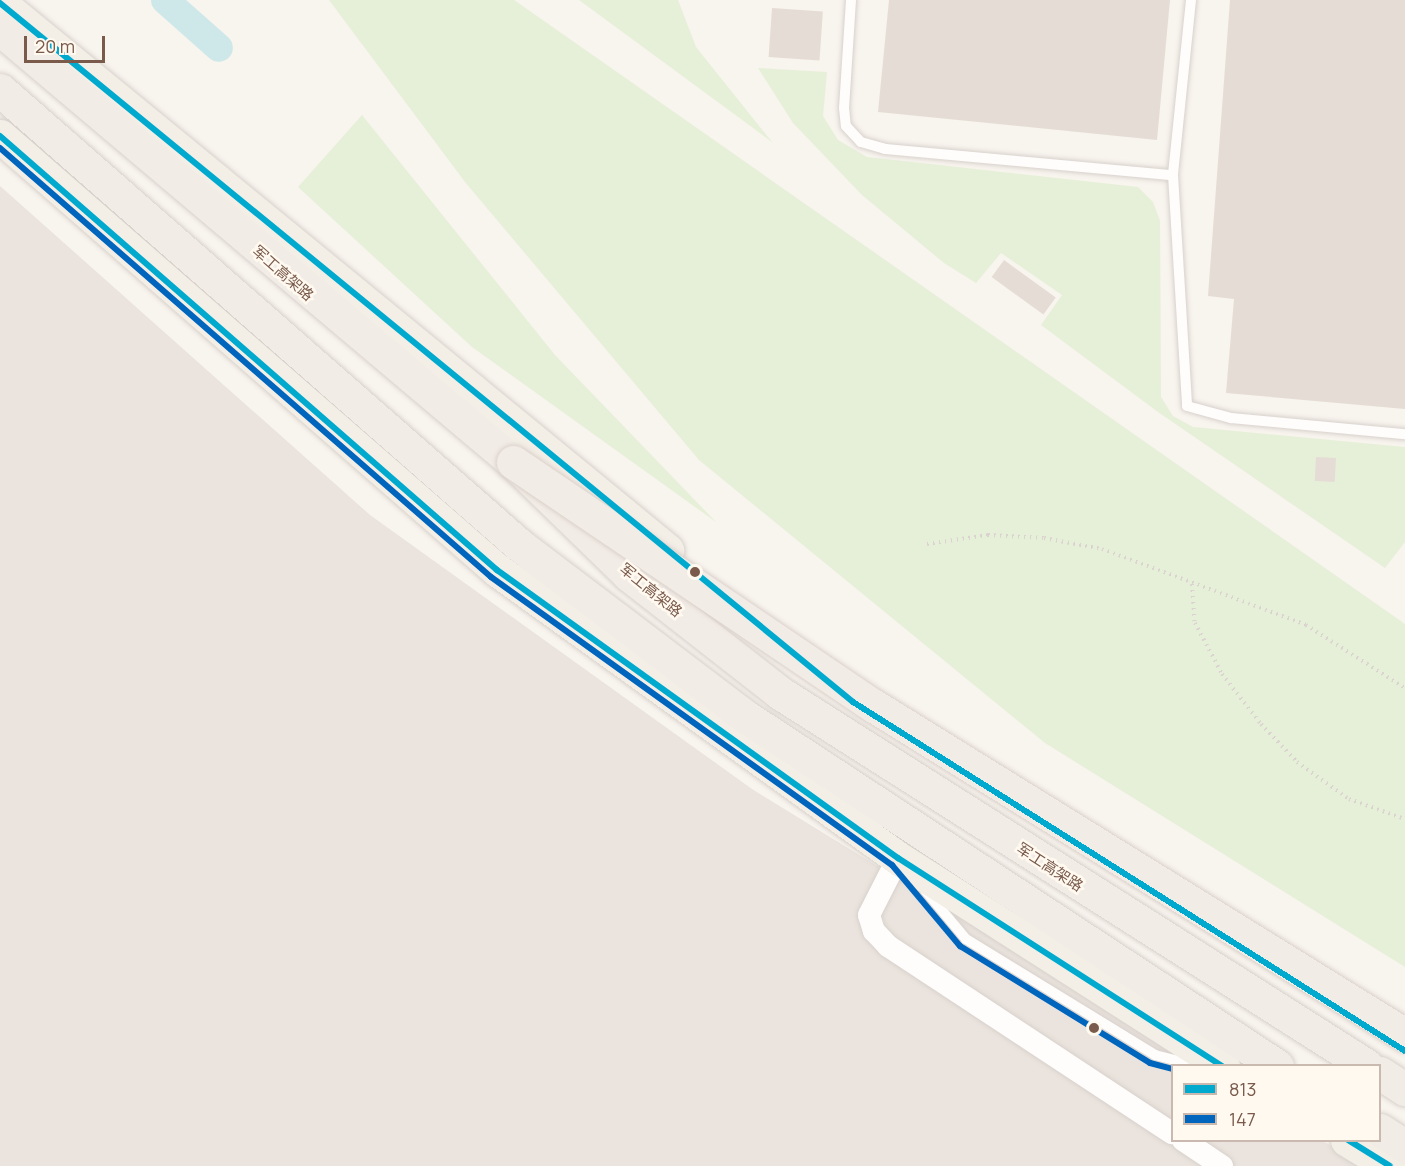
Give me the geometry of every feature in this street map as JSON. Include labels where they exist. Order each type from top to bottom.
[{"type":"highway","name":"军工高架路","points":[[0,29],[513,462],[629,574],[780,693],[1365,1064]]},
{"type":"highway","points":[[0,90],[518,544],[743,715],[1275,1064]]},
{"type":"highway","points":[[513,462],[894,719],[1405,1035]]},
{"type":"highway","points":[[1381,1075],[1405,1089]]},
{"type":"highway","points":[[1381,1131],[1405,1146]]},
{"type":"main road","points":[[0,3],[853,702],[1405,1051]]},
{"type":"main road","points":[[0,136],[497,570],[898,858],[1221,1064]]},
{"type":"main road","points":[[1350,1142],[1390,1166]]},
{"type":"street","points":[[898,858],[869,915],[881,939],[1171,1132]]},
{"type":"street","points":[[1187,1142],[1222,1166]]},
{"type":"lane","points":[[851,0],[844,108],[846,126],[861,141],[885,149],[1173,175]]},
{"type":"lane","points":[[1191,0],[1173,175],[1187,406],[1230,418],[1405,434]]},
{"type":"lane","points":[[898,858],[966,939],[1155,1055],[1194,1064]]},
{"type":"path","points":[[927,544],[988,535],[1044,538],[1102,549],[1306,625],[1405,688]]},
{"type":"path","points":[[1192,584],[1195,623],[1222,674],[1261,724],[1297,762],[1348,799],[1405,819]]},
{"type":"shaded area","points":[[0,186],[370,515],[752,789],[1199,1064],[1171,1064],[1171,1142],[1325,1142],[1365,1166],[0,1166]]},
{"type":"green space","points":[[329,0],[514,0],[1405,624],[1405,967],[1045,743],[699,460],[465,182]]},
{"type":"green space","points":[[579,0],[678,0],[696,47],[772,142]]},
{"type":"green space","points":[[758,68],[827,72],[823,116],[838,140],[867,157],[1138,187],[1153,202],[1160,221],[1161,397],[1173,416],[1193,427],[1405,447],[1405,542],[1385,568],[1158,412],[1041,325],[1062,295],[1001,253],[976,283],[944,263],[862,195],[793,123]]},
{"type":"green space","points":[[362,115],[555,355],[716,522],[472,347],[298,187]]},
{"type":"building","points":[[889,0],[1170,0],[1157,140],[878,112]]},
{"type":"building","points":[[1230,0],[1405,0],[1405,409],[1226,393],[1234,299],[1208,296]]},
{"type":"building","points":[[772,8],[823,12],[819,60],[769,57]]},
{"type":"building","points":[[1004,260],[1056,298],[1043,315],[992,277]]},
{"type":"building","points":[[1316,457],[1336,458],[1335,482],[1315,481]]},
{"type":"waterway","points":[[165,0],[219,48]]},
{"type":"transit line","name":"813","points":[[0,3],[853,702],[1405,1051]]},
{"type":"transit line","name":"813","points":[[0,136],[497,570],[898,858],[1219,1064]]},
{"type":"transit line","name":"147","points":[[0,148],[491,577],[892,865],[960,946],[1150,1063],[1171,1069]]},
{"type":"transit line","name":"813","points":[[1351,1142],[1390,1166]]}]
